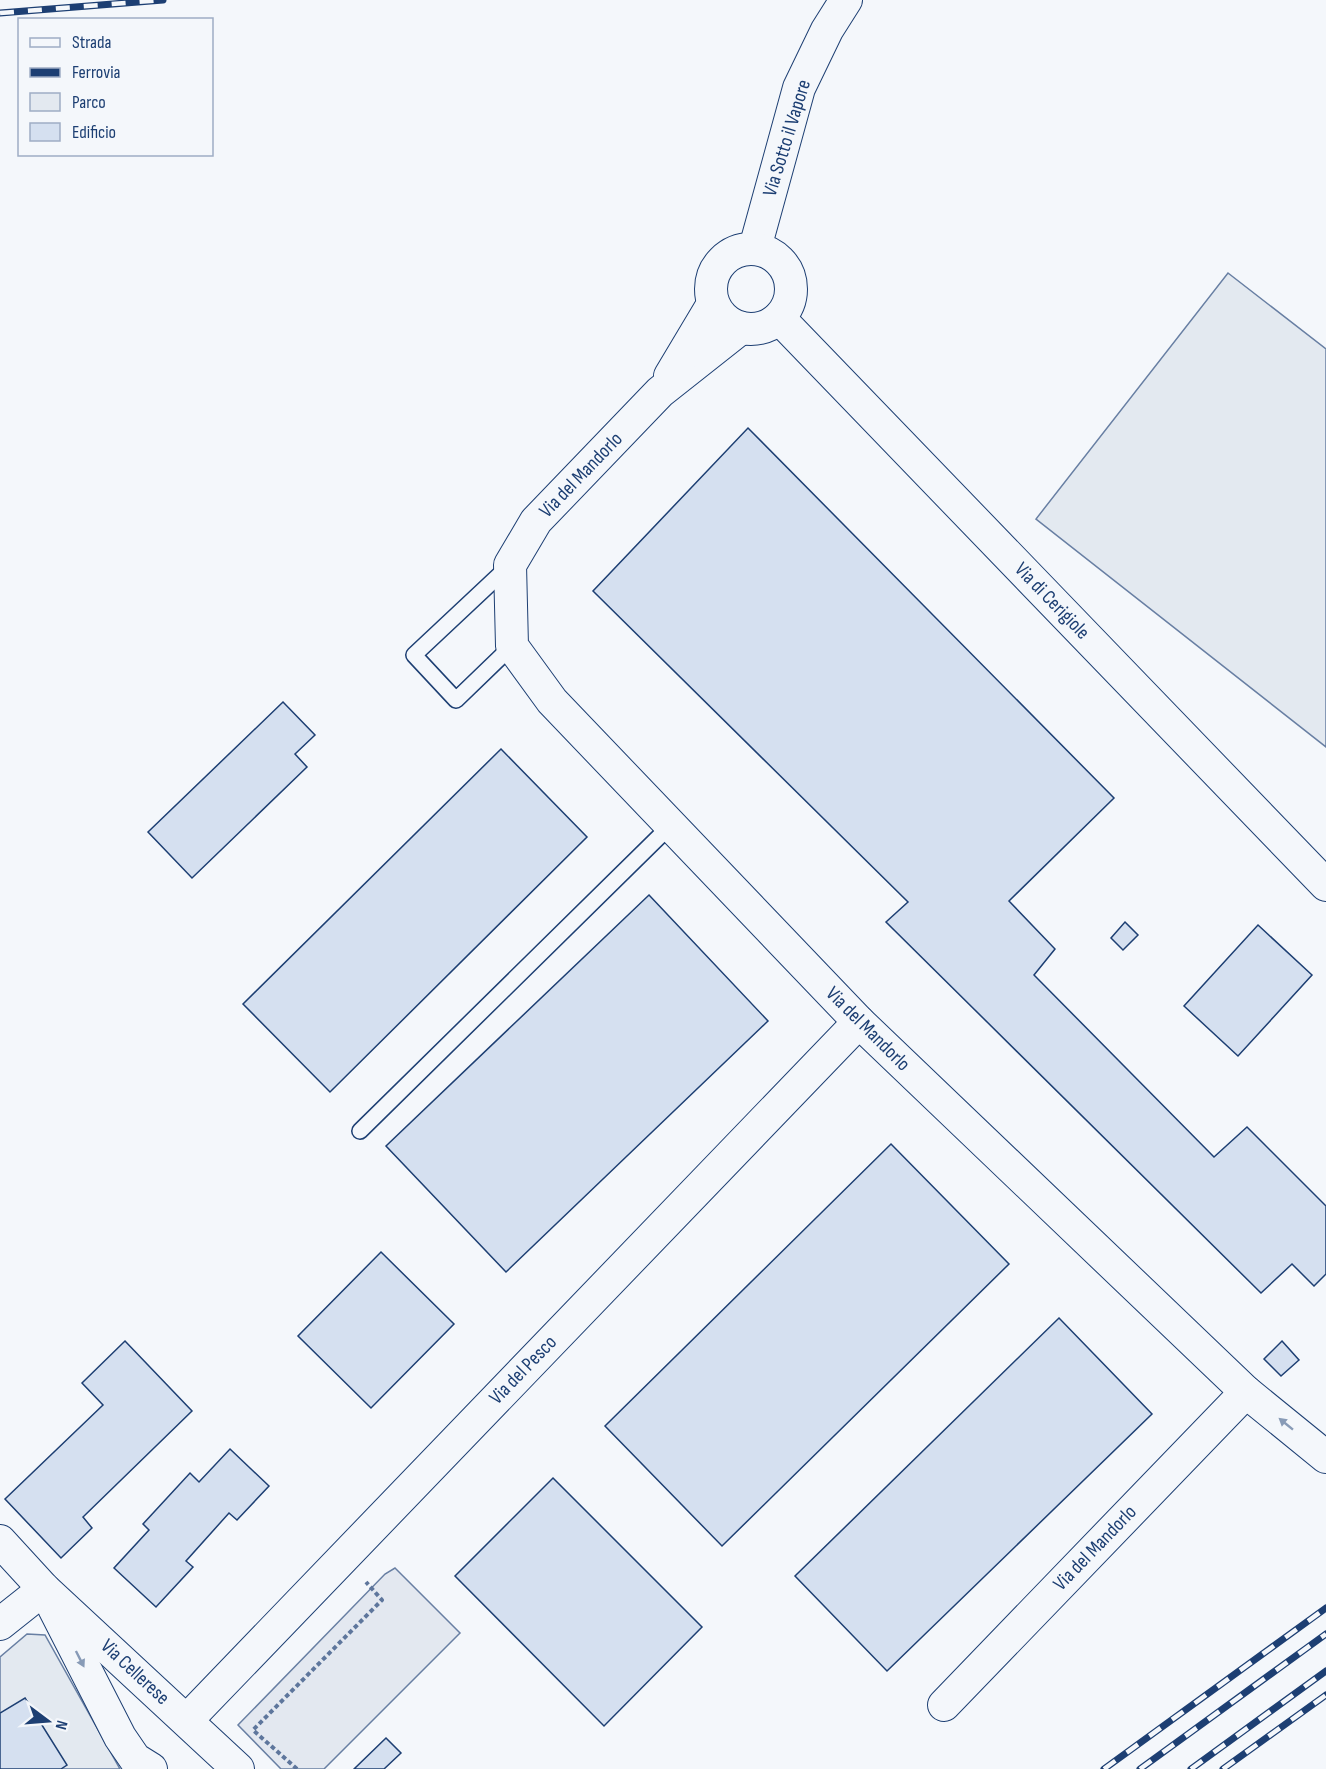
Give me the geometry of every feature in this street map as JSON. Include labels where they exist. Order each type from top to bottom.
[{"type":"street","name":"Via Sotto il Vapore","points":[[755,248],[800,88],[827,30],[846,0]]},
{"type":"street","points":[[755,248],[778,259],[789,275],[791,289],[788,306],[779,318],[769,325],[755,329],[741,328],[720,316],[713,304],[711,294],[715,269],[724,258],[741,249],[755,248]]},
{"type":"street","name":"Via del Mandorlo","points":[[660,392],[713,304]]},
{"type":"street","name":"Via di Cerigiole","points":[[779,318],[1326,885]]},
{"type":"street","name":"Via del Mandorlo","points":[[510,564],[536,521],[660,392],[741,328]]},
{"type":"street","points":[[510,564],[512,646]]},
{"type":"street","name":"Via del Mandorlo","points":[[512,646],[552,701],[858,1022],[1246,1392],[1326,1457]]},
{"type":"street","name":"Via del Pesco","points":[[187,1720],[858,1022]]},
{"type":"street","name":"Via del Mandorlo","points":[[944,1705],[1246,1392]]},
{"type":"street","name":"Via Cellerese","points":[[0,1541],[44,1588],[187,1720],[224,1765]]},
{"type":"street","points":[[0,1624],[44,1588]]},
{"type":"street","name":"Via Cellerese","points":[[44,1588],[120,1737],[135,1759],[151,1769]]},
{"type":"lane","name":"Via del Mandorlo","points":[[510,564],[414,655],[456,700],[512,646]]},
{"type":"lane","points":[[360,1131],[670,825]]},
{"type":"green space","points":[[1228,273],[1326,349],[1326,747],[1036,519]]},
{"type":"green space","points":[[27,1634],[45,1635],[120,1769],[0,1769],[0,1657]]},
{"type":"shaded area","points":[[395,1568],[460,1633],[324,1769],[281,1769],[238,1725],[385,1574]]},
{"type":"building","points":[[748,428],[1114,798],[1009,901],[1055,949],[1034,975],[1214,1157],[1247,1127],[1326,1206],[1326,1274],[1314,1286],[1292,1264],[1261,1293],[886,922],[908,902],[593,591]]},
{"type":"building","points":[[283,702],[315,735],[295,754],[307,767],[192,878],[148,832]]},
{"type":"building","points":[[501,749],[587,837],[330,1092],[243,1004]]},
{"type":"building","points":[[649,895],[768,1021],[506,1272],[386,1146]]},
{"type":"building","points":[[1125,922],[1138,935],[1123,950],[1111,938]]},
{"type":"building","points":[[1258,925],[1312,975],[1238,1056],[1184,1006]]},
{"type":"building","points":[[891,1144],[1009,1264],[722,1546],[605,1426]]},
{"type":"building","points":[[381,1252],[454,1324],[371,1408],[298,1336]]},
{"type":"building","points":[[1059,1318],[1152,1414],[887,1671],[795,1576]]},
{"type":"building","points":[[125,1341],[192,1411],[83,1517],[92,1528],[61,1558],[5,1499],[103,1405],[82,1383]]},
{"type":"building","points":[[1282,1341],[1299,1360],[1281,1376],[1264,1359]]},
{"type":"building","points":[[230,1449],[269,1486],[237,1520],[229,1513],[186,1561],[193,1567],[156,1607],[114,1568],[149,1530],[143,1524],[190,1473],[199,1482]]},
{"type":"building","points":[[553,1478],[702,1627],[604,1726],[455,1576]]},
{"type":"building","points":[[25,1698],[67,1765],[61,1769],[0,1769],[0,1713]]},
{"type":"building","points":[[386,1738],[401,1753],[384,1769],[354,1769]]},
{"type":"railway","points":[[0,13],[163,0]]},
{"type":"railway","points":[[1104,1769],[1326,1608]]},
{"type":"railway","points":[[1140,1769],[1326,1634]]},
{"type":"railway","points":[[1191,1769],[1326,1671]]},
{"type":"railway","points":[[1223,1769],[1326,1695]]}]
